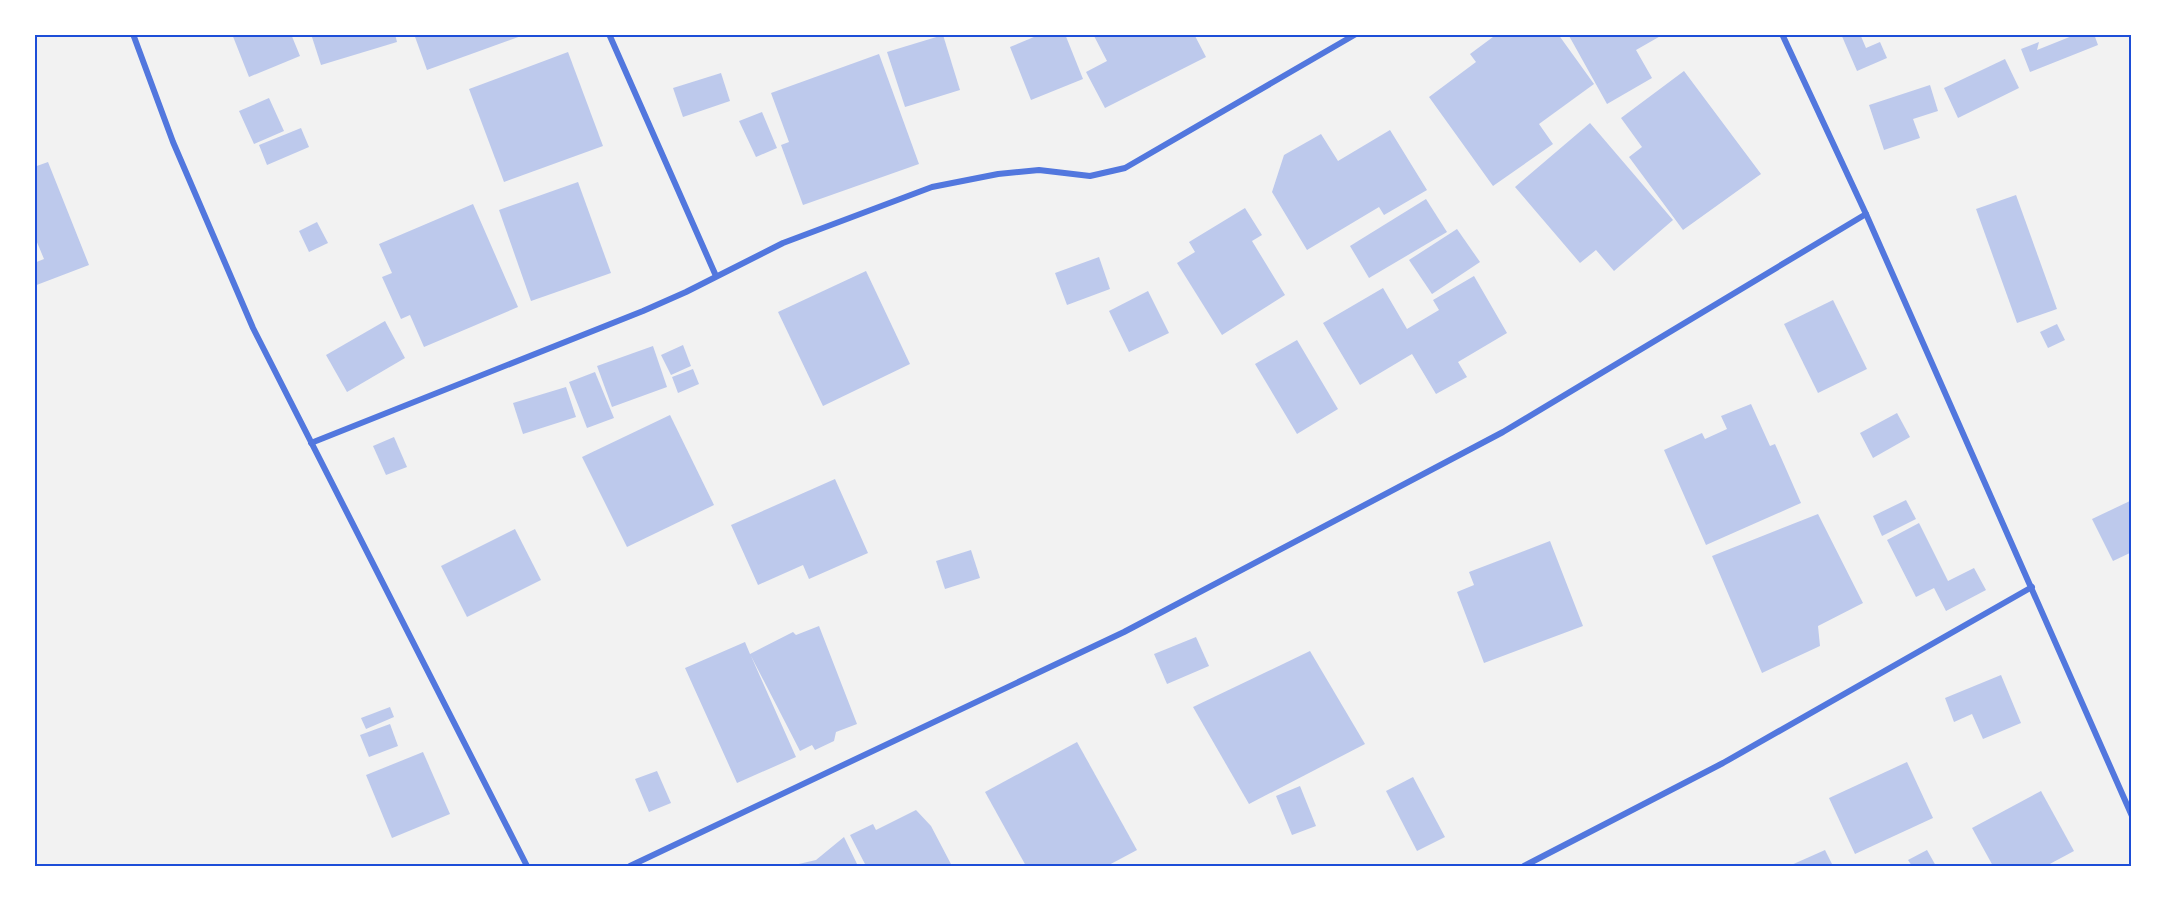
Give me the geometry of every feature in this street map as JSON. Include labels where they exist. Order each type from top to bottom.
[{"type":"street","points":[[133,34],[173,142],[248,317],[527,867]]},
{"type":"street","points":[[609,34],[716,276]]},
{"type":"street","points":[[311,443],[643,311],[783,243],[932,187],[998,174],[1039,170],[1090,176],[1125,168],[1356,34]]},
{"type":"street","points":[[1782,34],[1866,214],[2132,816]]},
{"type":"street","points":[[630,867],[1124,632],[1503,432],[1866,214]]},
{"type":"street","points":[[1524,867],[1723,763],[2032,587]]},
{"type":"building","points":[[232,34],[291,34],[300,56],[249,77]]},
{"type":"building","points":[[311,34],[395,34],[397,42],[321,65]]},
{"type":"building","points":[[414,34],[524,34],[524,35],[427,70]]},
{"type":"building","points":[[1041,34],[1065,34],[1083,79],[1031,100],[1010,47]]},
{"type":"building","points":[[1093,34],[1194,34],[1206,57],[1105,108],[1086,72],[1107,61]]},
{"type":"building","points":[[1497,34],[1558,34],[1594,84],[1539,124],[1553,144],[1493,186],[1429,97],[1476,62],[1470,54]]},
{"type":"building","points":[[1568,34],[1664,34],[1636,50],[1652,78],[1607,104]]},
{"type":"building","points":[[1841,34],[1860,34],[1866,48],[1880,42],[1887,58],[1857,71]]},
{"type":"building","points":[[2077,34],[2094,34],[2098,45],[2030,72],[2021,49],[2039,42],[2037,50]]},
{"type":"building","points":[[943,35],[960,90],[905,107],[887,52]]},
{"type":"building","points":[[568,52],[603,146],[504,182],[469,89]]},
{"type":"building","points":[[879,54],[919,164],[803,205],[781,145],[789,142],[771,93]]},
{"type":"building","points":[[2005,59],[2019,88],[1958,118],[1944,88]]},
{"type":"building","points":[[1684,71],[1761,174],[1683,230],[1629,157],[1642,147],[1621,118]]},
{"type":"building","points":[[721,73],[730,101],[683,117],[673,88]]},
{"type":"building","points":[[1930,85],[1938,111],[1913,119],[1920,138],[1884,150],[1869,105]]},
{"type":"building","points":[[269,98],[284,131],[254,144],[239,111]]},
{"type":"building","points":[[762,112],[777,148],[756,157],[739,121]]},
{"type":"building","points":[[1590,123],[1673,220],[1614,271],[1596,250],[1580,263],[1515,187]]},
{"type":"building","points":[[301,128],[309,147],[267,165],[259,145]]},
{"type":"building","points":[[1390,130],[1427,190],[1384,215],[1379,207],[1307,250],[1272,192],[1284,155],[1321,134],[1338,161]]},
{"type":"building","points":[[48,162],[89,265],[34,286],[34,263],[44,259],[34,235],[34,167]]},
{"type":"building","points":[[578,182],[611,273],[531,301],[499,210]]},
{"type":"building","points":[[2016,195],[2057,309],[2017,323],[1976,209]]},
{"type":"building","points":[[1426,199],[1447,232],[1369,278],[1350,246]]},
{"type":"building","points":[[473,204],[518,307],[424,347],[410,315],[401,319],[382,277],[392,273],[379,244]]},
{"type":"building","points":[[1245,208],[1262,235],[1252,241],[1285,295],[1222,335],[1177,263],[1195,252],[1189,242]]},
{"type":"building","points":[[317,222],[328,243],[309,252],[299,231]]},
{"type":"building","points":[[1457,229],[1480,262],[1432,294],[1409,260]]},
{"type":"building","points":[[1099,257],[1110,289],[1067,305],[1055,273]]},
{"type":"building","points":[[866,271],[910,364],[823,406],[778,312]]},
{"type":"building","points":[[1474,276],[1507,333],[1458,362],[1467,377],[1436,394],[1412,354],[1360,385],[1323,323],[1383,288],[1407,329],[1439,310],[1433,300]]},
{"type":"building","points":[[1148,291],[1169,333],[1129,352],[1109,311]]},
{"type":"building","points":[[1833,300],[1867,369],[1818,393],[1784,324]]},
{"type":"building","points":[[385,321],[405,358],[347,392],[326,355]]},
{"type":"building","points":[[2057,324],[2065,340],[2048,348],[2040,332]]},
{"type":"building","points":[[1297,340],[1338,409],[1297,434],[1255,364]]},
{"type":"building","points":[[683,345],[691,366],[671,375],[661,355]]},
{"type":"building","points":[[653,346],[667,387],[612,407],[597,366]]},
{"type":"building","points":[[693,369],[699,384],[678,393],[672,377]]},
{"type":"building","points":[[595,372],[614,418],[587,428],[569,382]]},
{"type":"building","points":[[566,387],[576,417],[523,434],[513,403]]},
{"type":"building","points":[[1751,404],[1770,446],[1775,444],[1801,503],[1706,545],[1664,450],[1702,433],[1705,439],[1727,429],[1721,416]]},
{"type":"building","points":[[1897,413],[1910,437],[1873,458],[1860,433]]},
{"type":"building","points":[[670,415],[714,505],[627,547],[582,457]]},
{"type":"building","points":[[394,437],[407,467],[386,475],[373,446]]},
{"type":"building","points":[[835,479],[868,553],[809,579],[803,565],[758,585],[731,525]]},
{"type":"building","points":[[1906,500],[1916,519],[1882,536],[1873,516]]},
{"type":"building","points":[[2132,500],[2132,552],[2113,561],[2092,519]]},
{"type":"building","points":[[1818,514],[1863,603],[1818,626],[1820,646],[1762,673],[1712,556]]},
{"type":"building","points":[[1919,523],[1948,581],[1974,568],[1986,590],[1946,611],[1934,588],[1916,597],[1887,540]]},
{"type":"building","points":[[515,529],[541,580],[467,617],[441,566]]},
{"type":"building","points":[[1550,541],[1583,626],[1484,663],[1457,592],[1474,585],[1469,572]]},
{"type":"building","points":[[971,550],[980,578],[945,589],[936,561]]},
{"type":"building","points":[[819,626],[857,724],[836,732],[834,741],[815,750],[812,745],[800,751],[751,656],[796,757],[737,783],[685,668],[745,642],[750,654],[793,632],[796,635]]},
{"type":"building","points":[[1196,637],[1209,666],[1167,684],[1154,654]]},
{"type":"building","points":[[1310,651],[1365,744],[1249,804],[1193,707]]},
{"type":"building","points":[[2001,675],[2021,723],[1983,739],[1972,714],[1954,722],[1945,698]]},
{"type":"building","points":[[390,707],[394,717],[366,729],[361,718]]},
{"type":"building","points":[[390,724],[398,746],[369,757],[360,735]]},
{"type":"building","points":[[1077,742],[1137,850],[1107,866],[1026,866],[985,792]]},
{"type":"building","points":[[423,752],[450,814],[392,838],[366,775]]},
{"type":"building","points":[[1907,762],[1933,818],[1855,854],[1829,798]]},
{"type":"building","points":[[657,771],[671,803],[649,812],[635,779]]},
{"type":"building","points":[[1413,777],[1445,837],[1417,851],[1386,791]]},
{"type":"building","points":[[1300,786],[1316,826],[1292,835],[1276,796]]},
{"type":"building","points":[[2041,791],[2074,851],[2046,866],[1993,866],[1972,828]]},
{"type":"building","points":[[916,810],[931,826],[952,866],[866,866],[850,835],[873,824],[876,830]]},
{"type":"building","points":[[844,837],[858,866],[790,866],[816,860]]},
{"type":"building","points":[[1825,850],[1833,866],[1789,866]]},
{"type":"building","points":[[1927,850],[1936,866],[1912,866],[1908,860]]}]
